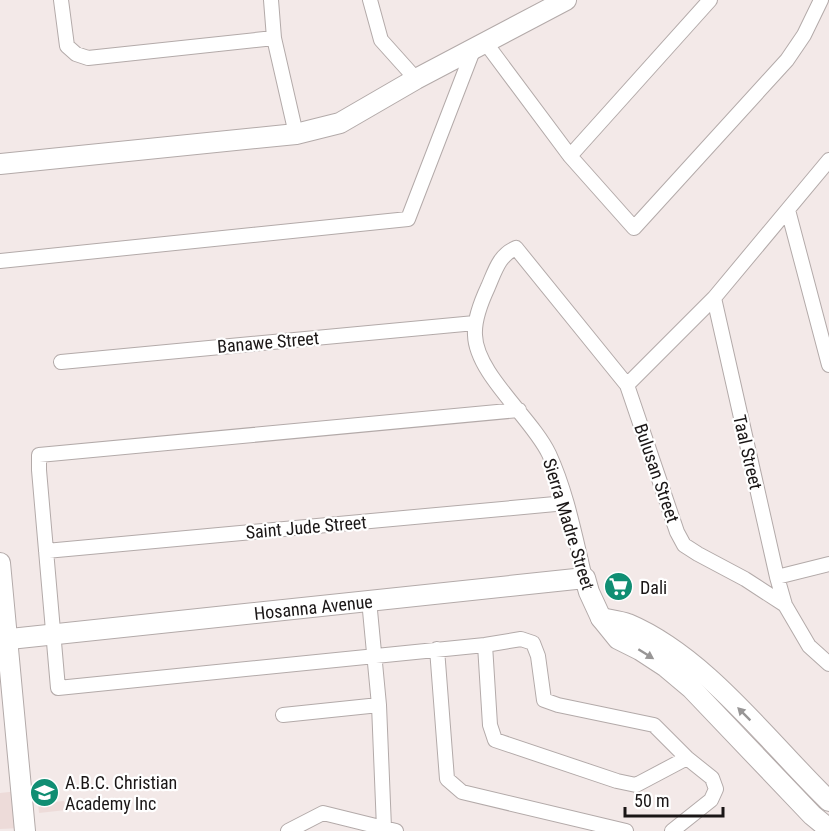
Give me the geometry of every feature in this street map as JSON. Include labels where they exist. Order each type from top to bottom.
[{"type":"main road","points":[[0,164],[296,134],[340,123],[416,78],[566,0]]},
{"type":"main road","points":[[0,562],[4,640],[25,831]]},
{"type":"main road","name":"Hosanna Avenue","points":[[4,640],[585,578]]},
{"type":"main road","name":"Sierra Madre Street","points":[[585,578],[601,618],[618,639],[666,667],[692,688],[812,815],[829,829]]},
{"type":"main road","points":[[601,618],[626,623],[650,635],[704,674],[829,801]]},
{"type":"main road","points":[[759,759],[775,745]]},
{"type":"street","points":[[61,0],[67,46],[76,54],[88,58],[274,38]]},
{"type":"street","points":[[271,0],[274,38],[296,134]]},
{"type":"street","points":[[370,0],[381,40],[416,78]]},
{"type":"street","points":[[570,156],[710,0]]},
{"type":"street","points":[[0,261],[408,219],[480,45],[570,156],[634,228],[787,60],[804,35],[821,0]]},
{"type":"street","points":[[627,385],[714,298],[829,160]]},
{"type":"street","points":[[788,210],[828,358]]},
{"type":"street","name":"Sierra Madre Street","points":[[516,248],[506,252],[499,260],[475,323],[478,351],[486,366],[536,431],[549,454],[566,503],[585,578]]},
{"type":"street","name":"Bulusan Street","points":[[516,248],[627,385],[677,532],[684,545],[785,604],[809,646],[829,664]]},
{"type":"street","name":"Taal Street","points":[[714,298],[785,604]]},
{"type":"street","name":"Banawe Street","points":[[61,362],[475,323]]},
{"type":"street","points":[[519,410],[39,455],[46,550],[47,636],[58,688],[485,645],[521,639],[533,643],[538,656],[544,699],[558,705],[654,726],[712,778],[716,789],[711,800],[672,831]]},
{"type":"street","name":"Saint Jude Street","points":[[46,550],[566,503]]},
{"type":"street","points":[[777,577],[829,564]]},
{"type":"street","points":[[288,831],[323,813],[390,830],[369,600]]},
{"type":"street","points":[[485,645],[490,725],[495,740],[636,785],[687,758]]},
{"type":"street","points":[[437,649],[447,779],[462,792],[626,831]]},
{"type":"street","points":[[283,715],[380,705]]},
{"type":"shaded area","name":"A.B.C. Christian Academy Inc","points":[[51,780],[53,802],[64,801],[66,810],[39,813],[36,782]]},
{"type":"shaded area","points":[[18,791],[21,828],[0,829],[0,793]]},
{"type":"place","name":"Dali","points":[[619,587]]},
{"type":"place","name":"A.B.C. Christian Academy Inc","points":[[44,792]]}]
